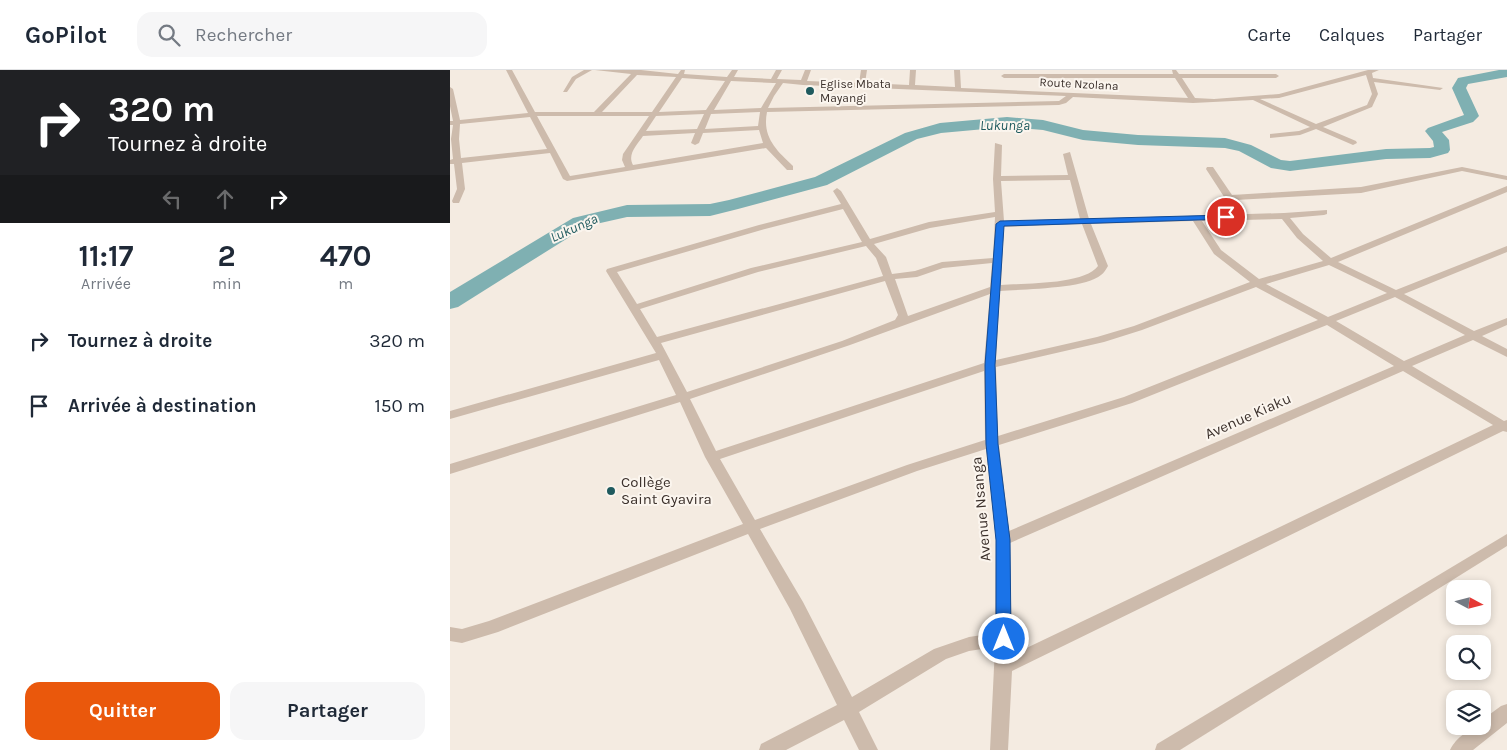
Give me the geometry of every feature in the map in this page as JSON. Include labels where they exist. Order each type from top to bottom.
[{"type":"street","points":[[509,70],[567,179],[768,145]]},
{"type":"street","points":[[565,91],[574,78],[589,70]]},
{"type":"street","name":"Route Nzolana","points":[[598,70],[682,73],[729,79],[804,83],[1193,100],[1254,99],[1298,92],[1372,71]]},
{"type":"street","points":[[694,143],[708,112],[735,70]]},
{"type":"street","points":[[780,70],[763,111],[762,128],[768,145],[790,168]]},
{"type":"street","points":[[804,83],[808,70]]},
{"type":"street","points":[[862,85],[864,70]]},
{"type":"street","points":[[912,87],[913,70]]},
{"type":"street","points":[[957,70],[958,89]]},
{"type":"street","points":[[1269,70],[1284,81]]},
{"type":"street","points":[[596,114],[637,71]]},
{"type":"street","points":[[1273,136],[1293,134],[1370,106],[1375,94],[1372,71]]},
{"type":"street","points":[[630,168],[626,160],[627,154],[638,134],[682,73]]},
{"type":"street","points":[[998,103],[1002,91],[1003,73],[1175,73],[1276,76]]},
{"type":"street","points":[[1097,73],[1106,82]]},
{"type":"street","points":[[1175,73],[1193,100]]},
{"type":"street","points":[[1372,80],[1440,88]]},
{"type":"street","points":[[1291,86],[1298,92]]},
{"type":"street","points":[[450,89],[455,139],[454,162],[461,188],[455,198]]},
{"type":"street","points":[[454,123],[534,114],[652,114],[998,103],[1059,103],[1064,102],[1071,95]]},
{"type":"street","points":[[1254,99],[1353,143]]},
{"type":"street","points":[[638,134],[762,128]]},
{"type":"street","name":"Avenue Nsanga","points":[[998,145],[997,179],[1000,219],[997,288],[990,365],[992,444],[1003,540],[1004,667],[999,750]]},
{"type":"street","points":[[454,162],[551,150]]},
{"type":"street","points":[[450,469],[684,397],[854,340],[997,288],[1063,283],[1089,278],[1098,273],[1103,266],[1085,221],[1067,154]]},
{"type":"street","points":[[1210,169],[1241,217]]},
{"type":"street","points":[[1229,198],[1361,190],[1462,169],[1507,178]]},
{"type":"street","points":[[997,179],[1073,177]]},
{"type":"street","points":[[712,457],[990,365],[1100,340],[1138,328],[1257,283],[1330,262],[1507,189]]},
{"type":"street","points":[[837,190],[868,243],[881,257],[903,315],[900,322]]},
{"type":"street","points":[[845,206],[762,227],[611,271],[663,355],[712,457],[797,607],[869,750]]},
{"type":"street","points":[[634,308],[755,270],[868,243],[947,221],[1000,219],[1085,221],[1284,216],[1324,212]]},
{"type":"street","points":[[1284,216],[1300,236],[1330,262],[1397,294],[1507,354]]},
{"type":"street","points":[[1196,218],[1217,252],[1257,283],[1328,321],[1401,366],[1506,426]]},
{"type":"street","points":[[450,634],[462,636],[492,628],[751,525],[914,467],[1068,421],[1128,400],[1507,249]]},
{"type":"street","points":[[654,341],[889,277],[918,274],[942,265],[998,260]]},
{"type":"street","name":"Avenue Kiaku","points":[[1003,540],[1507,321]]},
{"type":"street","points":[[450,415],[663,355]]},
{"type":"street","points":[[1004,667],[1506,426]]},
{"type":"street","points":[[1164,750],[1507,539]]},
{"type":"street","points":[[768,750],[848,709],[940,654],[969,644],[1004,639]]},
{"type":"street","points":[[1459,750],[1507,712]]},
{"type":"waterway","name":"Lukunga","points":[[450,302],[546,241],[580,222],[627,211],[710,210],[732,205],[821,181],[911,136],[940,128],[1007,122],[1043,125],[1083,135],[1138,140],[1225,143],[1245,148],[1277,164],[1290,166],[1386,154],[1430,153],[1442,150],[1441,140],[1433,131],[1472,116],[1459,88],[1463,81],[1499,76],[1507,71]]},
{"type":"place","name":"Eglise Mbata Mayangi","points":[[810,91]]},
{"type":"place","name":"Collège Saint Gyavira","points":[[611,491]]},
{"type":"route","points":[[1004,639],[1003,540],[992,444],[990,365],[997,288],[1000,224],[1226,217]]}]
